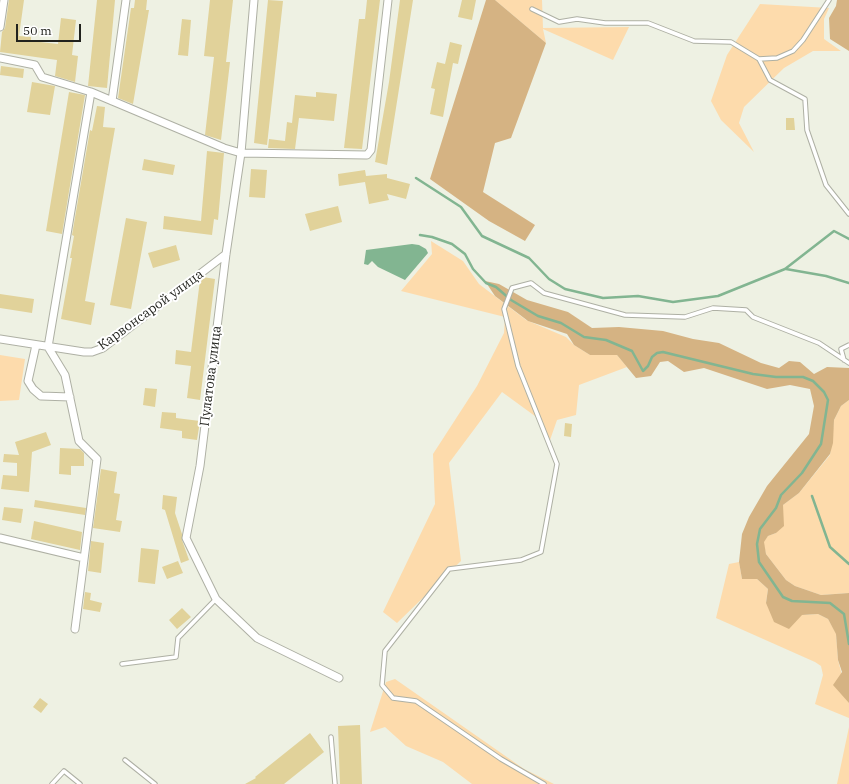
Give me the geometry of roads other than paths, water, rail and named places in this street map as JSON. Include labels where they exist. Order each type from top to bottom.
[{"type":"street","points":[[0,27],[4,0]]},
{"type":"street","points":[[112,101],[126,0]]},
{"type":"street","name":"Пулатова улица","points":[[254,0],[241,153],[226,254],[200,466],[186,538],[216,599],[258,638],[339,678]]},
{"type":"street","points":[[0,58],[35,64],[42,77],[92,92],[224,148],[241,153],[368,155],[371,150],[388,0]]},
{"type":"street","points":[[75,629],[97,459],[79,441],[65,375],[48,347],[92,92]]},
{"type":"street","name":"Карвонсарой улица","points":[[0,340],[84,352],[92,352],[103,348],[226,254]]},
{"type":"street","points":[[36,345],[28,381],[32,389],[41,396],[70,397]]},
{"type":"street","points":[[0,538],[84,558]]},
{"type":"lane","points":[[532,9],[559,22],[577,19],[606,23],[648,23],[694,41],[731,42],[759,58],[777,58],[793,51],[803,40],[829,0]]},
{"type":"lane","points":[[759,58],[770,80],[805,99],[806,130],[826,185],[849,214]]},
{"type":"lane","points":[[544,784],[502,759],[416,701],[392,698],[382,686],[385,651],[449,569],[521,560],[541,552],[557,464],[518,366],[504,309],[512,288],[531,283],[544,293],[625,315],[685,317],[713,308],[746,310],[753,316],[819,343],[849,363]]},
{"type":"lane","points":[[844,360],[841,349],[849,345]]},
{"type":"lane","points":[[122,664],[176,657],[178,638],[216,599]]},
{"type":"lane","points":[[331,737],[335,784]]},
{"type":"lane","points":[[125,760],[155,784]]},
{"type":"lane","points":[[52,784],[64,771],[80,784]]},
{"type":"waterway","points":[[416,178],[461,207],[482,236],[529,258],[549,279],[565,289],[603,298],[638,296],[673,302],[718,296],[785,269],[834,231],[849,239]]},
{"type":"waterway","points":[[420,235],[432,237],[452,244],[465,254],[473,269],[486,283],[496,287],[511,300],[538,316],[561,323],[584,337],[606,340],[632,351],[643,371],[648,366],[652,357],[657,353],[663,352],[753,374],[776,377],[803,377],[813,381],[824,392],[828,400],[821,444],[802,473],[781,495],[776,508],[760,529],[757,544],[759,562],[783,597],[792,601],[830,603],[844,614],[849,644]]},
{"type":"waterway","points":[[786,269],[826,276],[849,283]]},
{"type":"waterway","points":[[812,496],[830,547],[849,564]]}]
